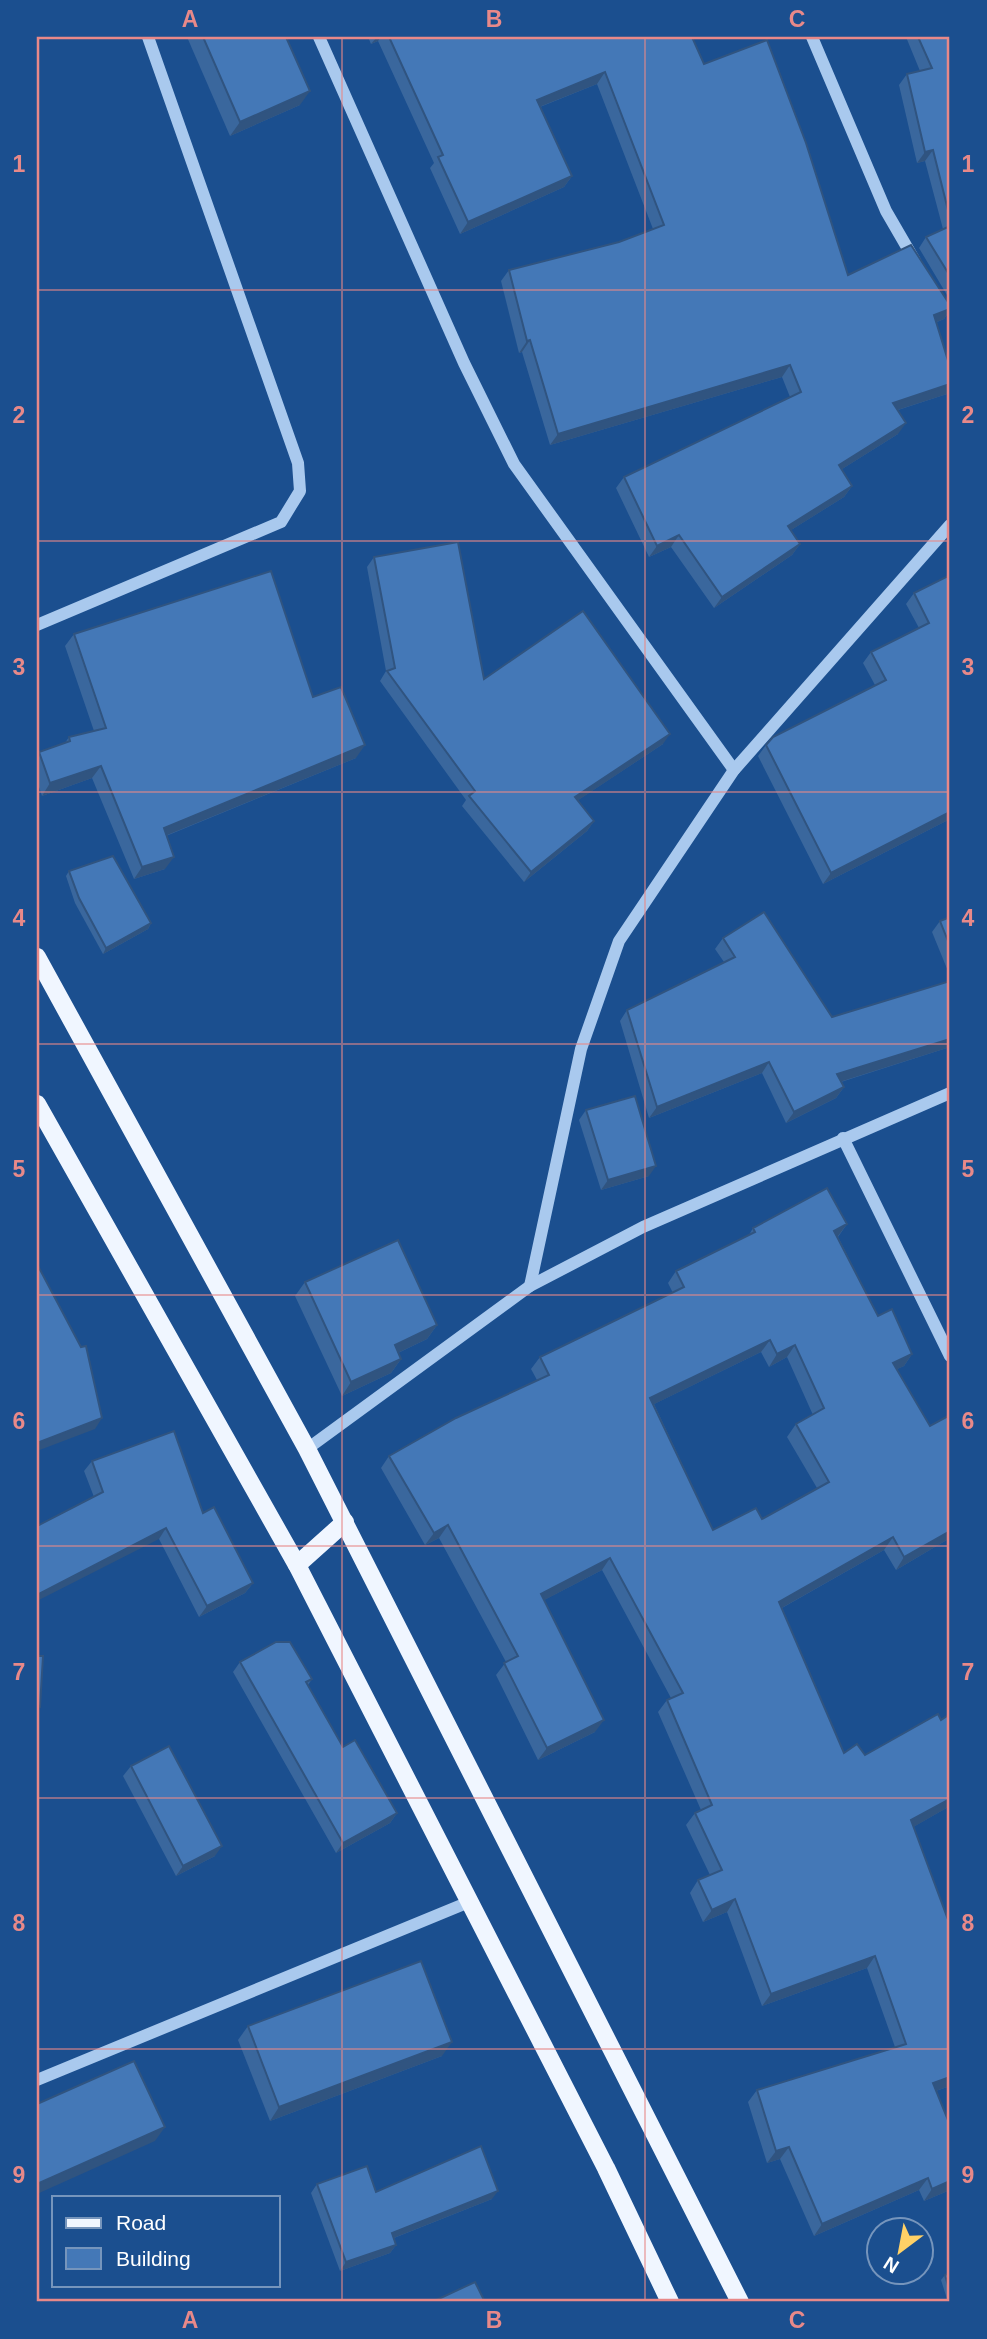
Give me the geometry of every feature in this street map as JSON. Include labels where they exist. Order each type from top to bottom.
[{"type":"main road","points":[[37,957],[307,1449],[740,2302]]},
{"type":"main road","points":[[37,1104],[297,1565],[606,2168],[670,2302]]},
{"type":"main road","points":[[297,1565],[345,1522]]},
{"type":"street","points":[[37,625],[281,522],[300,491],[298,463],[148,37]]},
{"type":"street","points":[[319,37],[464,363],[514,464],[734,770]]},
{"type":"street","points":[[812,37],[886,211],[924,278]]},
{"type":"street","points":[[530,1286],[581,1049],[619,941],[734,770],[950,526]]},
{"type":"street","points":[[307,1449],[530,1286],[643,1227],[950,1093]]},
{"type":"street","points":[[843,1138],[950,1356]]},
{"type":"street","points":[[37,2080],[469,1902]]},
{"type":"building","points":[[203,37],[286,37],[310,91],[240,122]]},
{"type":"building","points":[[389,37],[692,37],[704,64],[767,40],[806,143],[848,275],[911,245],[950,305],[950,309],[934,315],[950,367],[950,384],[893,403],[906,423],[839,465],[852,486],[788,526],[800,544],[722,597],[679,535],[657,546],[624,477],[801,392],[790,365],[558,434],[530,340],[527,341],[509,270],[619,242],[664,225],[605,72],[537,100],[572,176],[468,222],[438,157],[443,155]]},
{"type":"building","points":[[918,37],[950,37],[950,218],[933,150],[925,152],[907,74],[932,68]]},
{"type":"building","points":[[950,226],[950,276],[926,237]]},
{"type":"building","points":[[458,542],[484,679],[583,611],[670,734],[575,797],[594,821],[531,872],[469,796],[475,791],[387,671],[395,668],[374,557]]},
{"type":"building","points":[[271,571],[313,697],[341,687],[365,745],[164,828],[174,857],[142,867],[101,766],[50,783],[39,752],[70,741],[69,737],[106,728],[74,634]]},
{"type":"building","points":[[950,575],[950,812],[831,873],[766,745],[773,737],[886,680],[871,652],[929,623],[914,593]]},
{"type":"building","points":[[113,856],[151,923],[106,948],[79,898],[69,871]]},
{"type":"building","points":[[764,912],[832,1017],[950,981],[950,1039],[837,1074],[844,1087],[794,1112],[769,1062],[657,1107],[627,1010],[735,957],[723,938]]},
{"type":"building","points":[[950,917],[950,946],[940,921]]},
{"type":"building","points":[[635,1096],[656,1166],[608,1180],[586,1110]]},
{"type":"building","points":[[827,1188],[847,1224],[834,1231],[878,1316],[892,1309],[912,1354],[893,1363],[930,1426],[950,1415],[950,1531],[904,1557],[893,1537],[779,1602],[844,1753],[857,1744],[865,1755],[938,1714],[941,1720],[950,1714],[950,1799],[911,1820],[950,1925],[950,2077],[933,2083],[950,2125],[950,2181],[932,2189],[928,2178],[822,2224],[789,2147],[776,2151],[757,2090],[906,2044],[875,1956],[771,1994],[735,1899],[712,1910],[698,1880],[722,1870],[695,1813],[712,1805],[667,1700],[683,1693],[610,1558],[541,1594],[604,1720],[547,1748],[504,1663],[518,1656],[448,1525],[434,1533],[389,1456],[456,1418],[549,1375],[540,1357],[684,1287],[676,1271],[755,1232],[753,1228]],"holes":[[[770,1340],[777,1354],[795,1345],[824,1408],[796,1424],[829,1482],[762,1519],[756,1508],[713,1530],[650,1398]]]},
{"type":"building","points":[[398,1240],[437,1325],[395,1345],[401,1359],[351,1382],[305,1282]]},
{"type":"building","points":[[37,1264],[81,1347],[86,1346],[102,1418],[37,1443]]},
{"type":"building","points":[[174,1431],[203,1513],[214,1507],[253,1583],[207,1606],[166,1528],[37,1595],[37,1526],[103,1492],[92,1461]]},
{"type":"building","points":[[276,1642],[290,1642],[312,1679],[306,1682],[343,1747],[355,1740],[397,1813],[343,1843],[240,1662]]},
{"type":"building","points":[[37,1656],[43,1656],[40,1707],[37,1706]]},
{"type":"building","points":[[169,1746],[222,1846],[183,1866],[131,1766]]},
{"type":"building","points":[[421,1961],[452,2042],[279,2107],[248,2026]]},
{"type":"building","points":[[134,2061],[165,2127],[37,2184],[37,2104]]},
{"type":"building","points":[[481,2146],[498,2191],[392,2233],[396,2245],[346,2262],[317,2184],[367,2166],[376,2192]]},
{"type":"building","points":[[950,2273],[950,2292],[945,2275]]},
{"type":"building","points":[[475,2282],[485,2302],[432,2302]]}]
